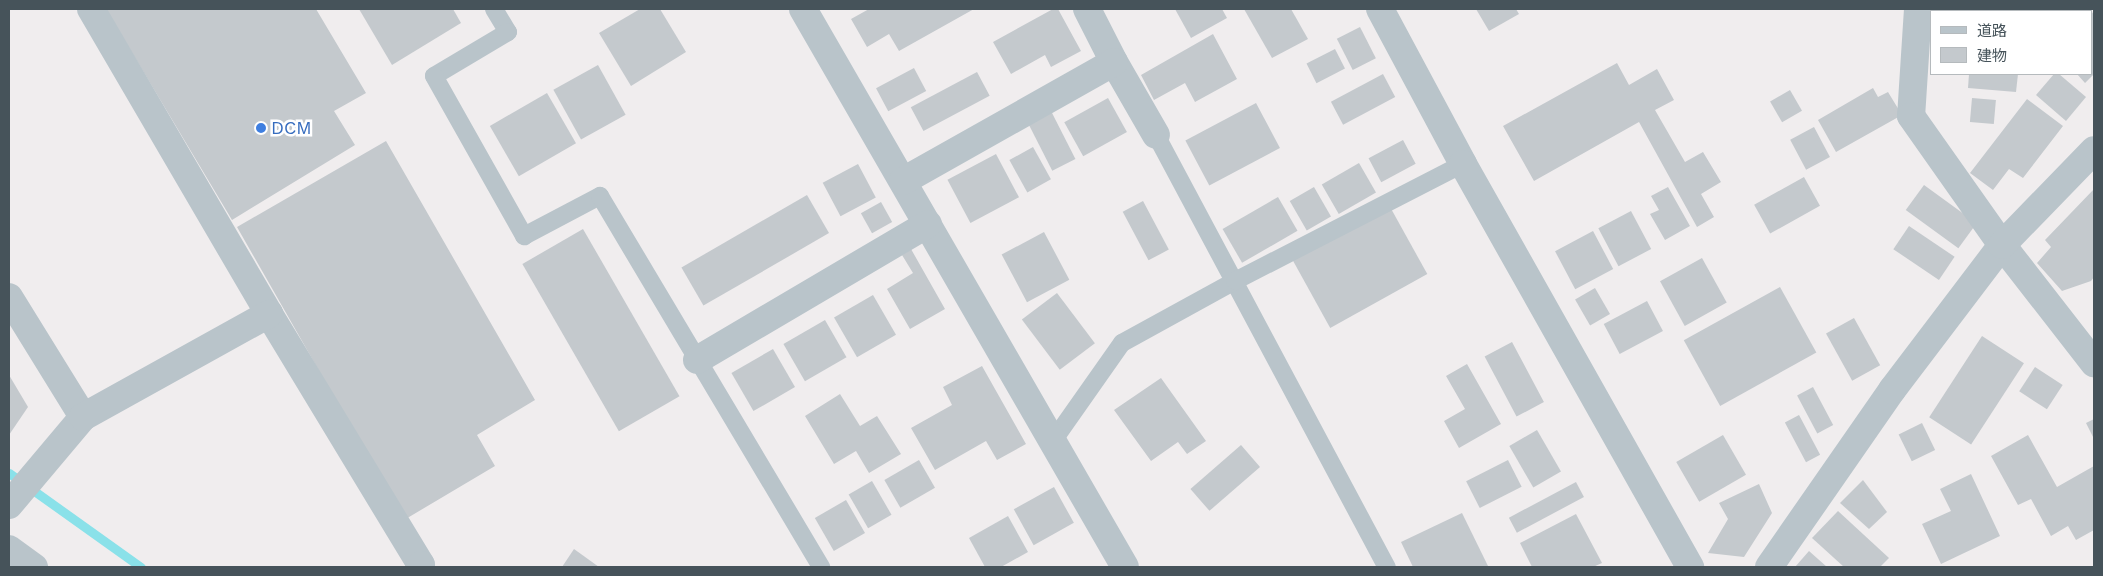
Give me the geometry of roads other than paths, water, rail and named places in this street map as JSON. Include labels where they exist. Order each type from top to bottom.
[{"type":"street","points":[[91,9],[269,314],[421,565],[420,567]]},
{"type":"street","points":[[803,9],[1125,567]]},
{"type":"street","points":[[1087,9],[1114,62],[1156,135]]},
{"type":"street","points":[[1380,9],[1463,164],[1690,567]]},
{"type":"street","points":[[1918,9],[1911,116],[2002,244],[2094,363]]},
{"type":"street","points":[[903,180],[1114,62]]},
{"type":"street","points":[[1770,567],[1892,390],[2002,244],[2094,150]]},
{"type":"street","points":[[697,360],[928,224]]},
{"type":"street","points":[[9,297],[83,417]]},
{"type":"street","points":[[9,505],[83,417],[269,314]]},
{"type":"street","points":[[9,549],[34,567]]},
{"type":"lane","points":[[494,9],[508,32],[434,76],[524,236],[600,196],[821,567]]},
{"type":"lane","points":[[1156,135],[1387,567]]},
{"type":"lane","points":[[1053,441],[1122,343],[1235,281],[1463,164]]},
{"type":"waterway","points":[[9,473],[141,567]]},
{"type":"place","name":"DCM","points":[[261,128]]}]
